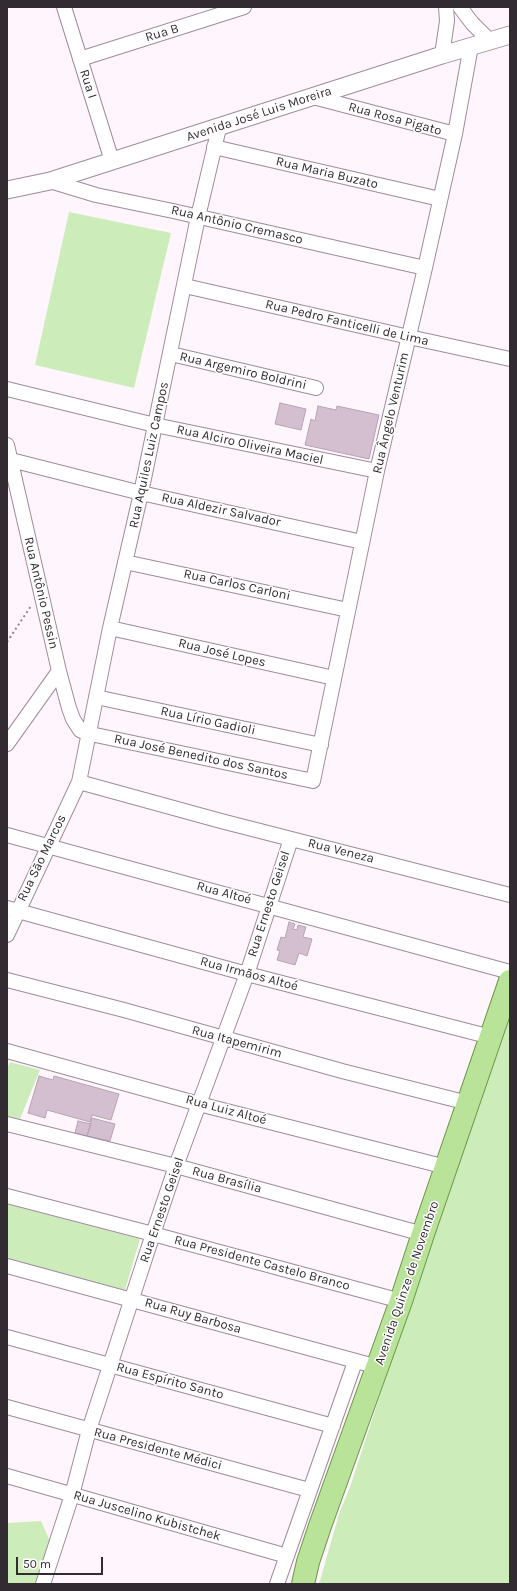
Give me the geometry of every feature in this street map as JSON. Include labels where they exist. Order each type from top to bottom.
[{"type":"main road","name":"Avenida Quinze de Novembro","points":[[303,1584],[308,1562],[320,1526],[378,1367],[510,981]]},
{"type":"street","name":"Rua I","points":[[64,7],[112,161]]},
{"type":"street","name":"Rua B","points":[[80,58],[244,7]]},
{"type":"street","points":[[442,55],[447,21],[446,7]]},
{"type":"street","points":[[460,7],[472,23],[490,41]]},
{"type":"street","name":"Avenida José Luis Moreira","points":[[7,190],[50,181],[442,55],[510,35]]},
{"type":"street","name":"Rua Ângelo Venturim","points":[[313,781],[377,471],[455,134],[472,46]]},
{"type":"street","name":"Rua Rosa Pigato","points":[[313,97],[455,134]]},
{"type":"street","name":"Rua Aquiles Luiz Campos","points":[[79,782],[110,628],[141,493],[218,128]]},
{"type":"street","name":"Rua Maria Buzato","points":[[214,147],[440,199]]},
{"type":"street","name":"Rua Antônio Cremasco","points":[[50,181],[96,195],[425,268]]},
{"type":"street","name":"Rua Pedro Fanticelli de Lima","points":[[185,286],[409,338],[510,359]]},
{"type":"street","name":"Rua Argemiro Boldrini","points":[[171,354],[316,388]]},
{"type":"street","name":"Rua Alciro Oliveira Maciel","points":[[7,389],[155,425],[377,471]]},
{"type":"street","name":"Rua Antônio Pessin","points":[[7,445],[59,671],[73,719],[80,730],[89,734]]},
{"type":"street","name":"Rua Aldezir Salvador","points":[[11,460],[141,493],[362,542]]},
{"type":"street","name":"Rua Carlos Carloni","points":[[126,562],[348,610]]},
{"type":"street","name":"Rua José Lopes","points":[[110,628],[334,678]]},
{"type":"street","points":[[7,744],[59,671]]},
{"type":"street","name":"Rua Lírio Gadioli","points":[[96,697],[321,746]]},
{"type":"street","name":"Rua José Benedito dos Santos","points":[[89,734],[313,781]]},
{"type":"street","name":"Rua Veneza","points":[[79,782],[291,839],[510,895]]},
{"type":"street","name":"Rua São Marcos","points":[[7,935],[12,909],[48,846],[79,782]]},
{"type":"street","name":"Rua Altoé","points":[[7,835],[510,972]]},
{"type":"street","name":"Rua Ernesto Geisel","points":[[43,1584],[72,1495],[89,1430],[133,1300],[153,1234],[222,1038],[247,974],[268,905],[291,839]]},
{"type":"street","name":"Rua Irmãos Altoé","points":[[12,909],[247,974],[491,1037]]},
{"type":"street","name":"Rua Itapemirim","points":[[7,980],[468,1103]]},
{"type":"street","name":"Rua Luiz Altoé","points":[[7,1051],[199,1104],[446,1167]]},
{"type":"street","name":"Rua Brasília","points":[[7,1124],[176,1166],[423,1234]]},
{"type":"street","name":"Rua Presidente Castelo Branco","points":[[7,1196],[401,1301]]},
{"type":"street","name":"Rua Ruy Barbosa","points":[[7,1266],[355,1362],[378,1367]]},
{"type":"street","name":"Rua Espírito Santo","points":[[7,1336],[333,1426]]},
{"type":"street","name":"Avenida Quinze de Novembro","points":[[277,1584],[355,1362]]},
{"type":"street","name":"Rua Presidente Médici","points":[[7,1407],[309,1490]]},
{"type":"street","name":"Rua Juscelino Kubistchek","points":[[7,1476],[287,1556]]},
{"type":"path","points":[[7,642],[8,638],[41,592]]},
{"type":"green space","points":[[69,212],[171,233],[134,388],[35,365]]},
{"type":"green space","points":[[510,1010],[510,1584],[319,1584],[339,1514],[350,1487],[406,1316]]},
{"type":"green space","points":[[10,1062],[40,1070],[20,1119],[7,1116],[7,1069]]},
{"type":"green space","points":[[7,1204],[140,1239],[125,1290],[7,1259]]},
{"type":"green space","points":[[41,1521],[54,1550],[39,1584],[7,1584],[7,1523]]},
{"type":"building","points":[[280,403],[306,409],[301,430],[275,424]]},
{"type":"building","points":[[318,406],[336,410],[337,406],[379,415],[369,459],[305,445],[311,419],[315,421]]},
{"type":"building","points":[[289,922],[295,924],[293,929],[297,930],[298,925],[306,927],[303,937],[312,939],[307,956],[299,953],[295,965],[277,960],[280,951],[277,950],[281,937],[285,938]]},
{"type":"building","points":[[39,1076],[53,1080],[54,1076],[119,1094],[111,1120],[92,1115],[90,1122],[47,1110],[45,1118],[28,1113]]},
{"type":"building","points":[[92,1118],[115,1124],[110,1141],[87,1136]]},
{"type":"building","points":[[78,1121],[91,1124],[87,1136],[75,1133]]}]
